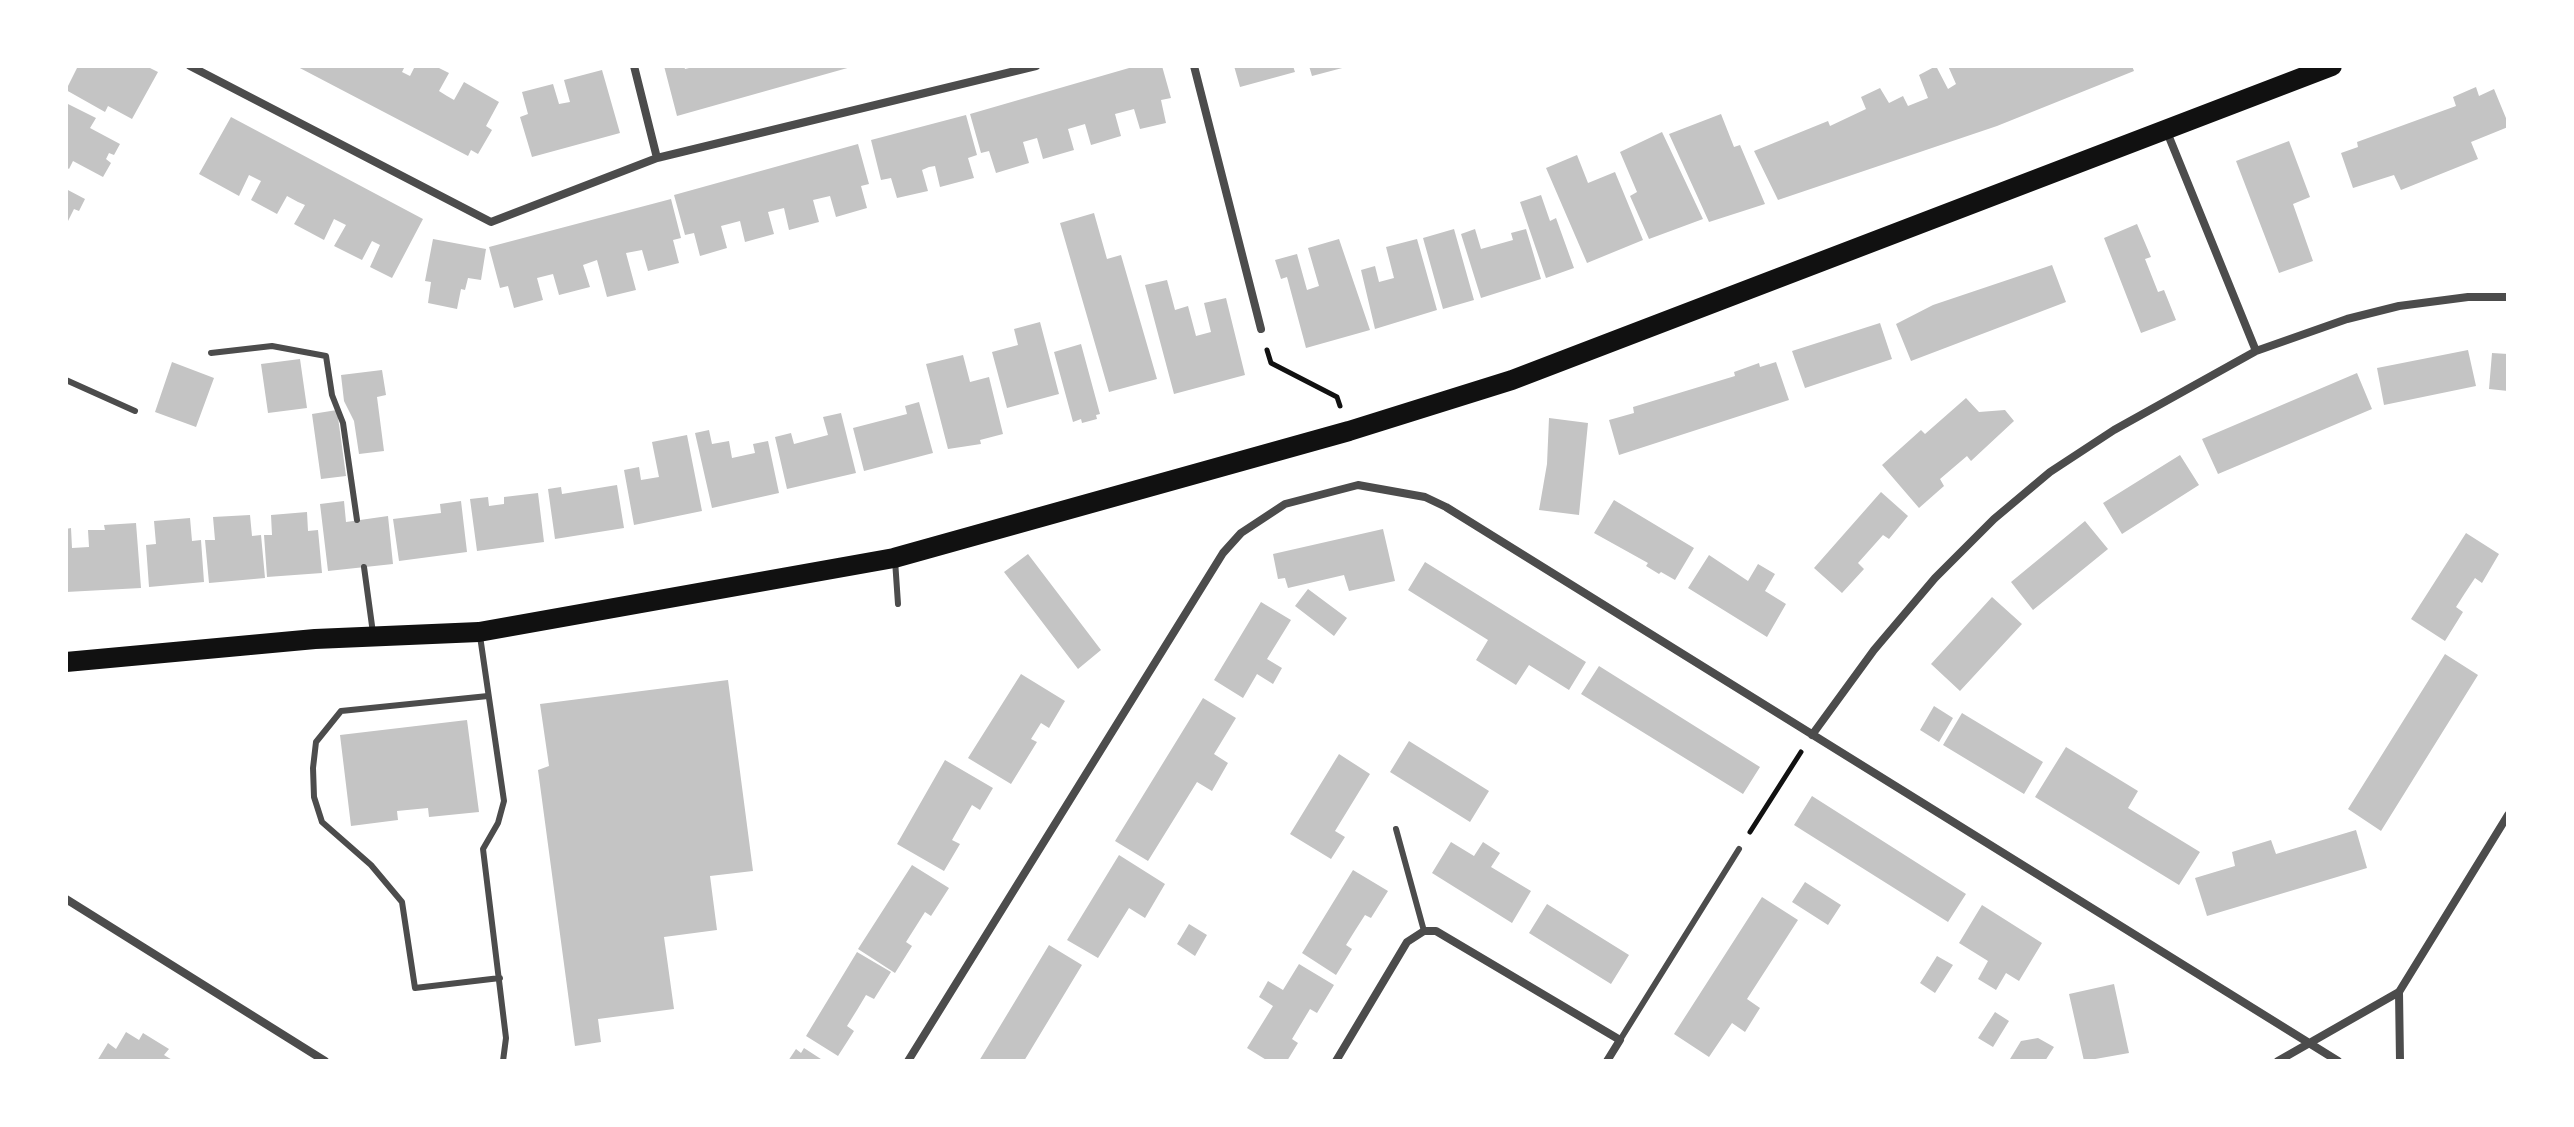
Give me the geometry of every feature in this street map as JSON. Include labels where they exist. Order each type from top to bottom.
[{"type":"main road","points":[[66,662],[374,637],[479,632],[894,558],[1349,431],[1512,380],[2167,132],[2332,66]]},
{"type":"street","points":[[190,66],[491,222],[657,158],[1036,66]]},
{"type":"street","points":[[634,66],[657,158]]},
{"type":"street","points":[[1194,66],[1261,329]]},
{"type":"street","points":[[2167,132],[2256,351]]},
{"type":"street","points":[[1812,735],[1884,638],[1935,578],[1994,519],[2050,472],[2114,430],[2256,351],[2347,319],[2399,306],[2468,297],[2508,297]]},
{"type":"street","points":[[908,1061],[1223,553],[1241,533],[1285,504],[1309,495],[1358,485],[1425,497],[1446,507],[2338,1061]]},
{"type":"street","points":[[2278,1061],[2399,992],[2508,815]]},
{"type":"street","points":[[66,899],[325,1061]]},
{"type":"street","points":[[1336,1061],[1407,942],[1424,931],[1436,931],[1620,1040],[1607,1061]]},
{"type":"street","points":[[2399,992],[2400,1061]]},
{"type":"lane","points":[[211,353],[272,346],[326,356],[332,395],[343,423],[357,520]]},
{"type":"lane","points":[[66,380],[135,411]]},
{"type":"lane","points":[[894,558],[898,604]]},
{"type":"lane","points":[[364,567],[374,637]]},
{"type":"lane","points":[[479,632],[504,801],[498,823],[483,849],[506,1038],[503,1061]]},
{"type":"lane","points":[[488,696],[341,711],[316,742],[313,782],[322,822],[371,865],[402,902],[415,988],[500,978]]},
{"type":"lane","points":[[1396,829],[1424,931]]},
{"type":"lane","points":[[1620,1040],[1739,849]]},
{"type":"path","points":[[1261,329],[1271,363],[1337,397],[1349,431]]},
{"type":"path","points":[[1739,849],[1812,735]]},
{"type":"building","points":[[78,66],[146,66],[158,72],[132,119],[108,106],[105,112],[66,90]]},
{"type":"building","points":[[296,66],[405,66],[402,72],[410,76],[415,66],[435,66],[449,73],[439,91],[454,100],[464,82],[499,102],[486,126],[492,130],[478,154],[471,150],[468,156]]},
{"type":"building","points":[[664,66],[684,66],[685,69],[697,66],[851,67],[677,116]]},
{"type":"building","points":[[1136,66],[1162,66],[1171,98],[1161,100],[1166,123],[1140,129],[1134,109],[1115,114],[1121,136],[1091,145],[1085,124],[1068,129],[1074,150],[1043,159],[1037,138],[1023,142],[1029,163],[996,173],[989,151],[981,153],[970,114]]},
{"type":"building","points":[[1234,66],[1293,66],[1295,72],[1240,87]]},
{"type":"building","points":[[1309,66],[1346,66],[1346,67],[1312,76]]},
{"type":"building","points":[[1936,66],[1948,89],[1956,84],[1948,66],[2132,66],[2134,71],[1997,126],[1778,200],[1754,151],[1828,121],[1830,126],[1866,109],[1861,97],[1880,88],[1889,103],[1903,96],[1908,106],[1928,98],[1919,75]]},
{"type":"building","points":[[602,70],[620,133],[532,157],[520,117],[528,114],[522,92],[553,84],[559,104],[570,102],[564,80]]},
{"type":"building","points":[[2476,87],[2479,96],[2494,89],[2508,123],[2508,127],[2471,142],[2478,159],[2401,190],[2394,175],[2353,188],[2341,153],[2358,147],[2357,142],[2456,106],[2453,97]]},
{"type":"building","points":[[66,103],[96,118],[90,128],[120,144],[114,155],[109,153],[106,159],[111,163],[103,177],[73,161],[69,169],[66,167]]},
{"type":"building","points":[[1721,114],[1734,147],[1740,145],[1765,204],[1709,222],[1669,134]]},
{"type":"building","points":[[966,115],[977,155],[968,158],[974,178],[940,187],[935,166],[929,167],[922,170],[928,191],[897,198],[891,178],[881,180],[871,140]]},
{"type":"building","points":[[231,117],[423,219],[392,278],[370,267],[380,245],[372,241],[362,260],[334,246],[346,225],[334,219],[324,240],[294,224],[305,205],[287,196],[277,214],[251,200],[261,181],[249,175],[239,196],[199,174]]},
{"type":"building","points":[[1662,132],[1703,219],[1649,239],[1630,196],[1637,192],[1620,152]]},
{"type":"building","points":[[2289,141],[2310,197],[2293,204],[2313,261],[2279,273],[2236,161]]},
{"type":"building","points":[[858,144],[869,184],[861,186],[867,208],[836,217],[830,196],[813,200],[819,222],[789,230],[784,208],[768,212],[774,234],[745,242],[740,221],[721,226],[727,248],[700,256],[694,233],[685,235],[674,195]]},
{"type":"building","points":[[1577,155],[1588,183],[1615,172],[1643,240],[1587,263],[1546,168]]},
{"type":"building","points":[[66,189],[85,199],[79,211],[74,209],[66,225]]},
{"type":"building","points":[[1541,195],[1550,221],[1556,218],[1574,268],[1546,278],[1520,202]]},
{"type":"building","points":[[671,199],[681,238],[673,240],[679,263],[648,271],[642,250],[626,253],[636,290],[607,297],[597,260],[583,265],[590,287],[559,295],[553,274],[537,278],[543,300],[514,308],[508,286],[500,288],[489,247]]},
{"type":"building","points":[[1094,213],[1107,259],[1121,255],[1157,379],[1109,392],[1060,223]]},
{"type":"building","points":[[2137,224],[2151,257],[2145,259],[2158,292],[2164,290],[2176,320],[2141,333],[2104,238]]},
{"type":"building","points":[[1454,229],[1474,300],[1443,309],[1423,238]]},
{"type":"building","points":[[1475,229],[1481,249],[1513,240],[1511,233],[1526,229],[1541,279],[1481,298],[1461,234]]},
{"type":"building","points":[[433,239],[486,249],[481,280],[468,278],[465,290],[461,289],[457,309],[428,303],[431,282],[425,281]]},
{"type":"building","points":[[1339,239],[1370,330],[1306,348],[1287,277],[1281,279],[1275,260],[1297,254],[1307,290],[1319,286],[1308,248]]},
{"type":"building","points":[[1417,239],[1437,310],[1375,329],[1361,270],[1375,266],[1379,282],[1394,278],[1386,247]]},
{"type":"building","points":[[2052,265],[2066,302],[1911,361],[1896,324],[1933,305]]},
{"type":"building","points":[[1167,280],[1175,310],[1188,306],[1196,336],[1211,332],[1204,303],[1226,298],[1245,375],[1174,394],[1145,285]]},
{"type":"building","points":[[1040,322],[1059,394],[1007,408],[992,352],[1018,345],[1014,329]]},
{"type":"building","points":[[1880,323],[1892,359],[1805,388],[1792,351]]},
{"type":"building","points":[[1081,344],[1100,414],[1096,415],[1097,419],[1082,423],[1081,419],[1073,422],[1054,352]]},
{"type":"building","points":[[2468,350],[2476,386],[2384,405],[2377,368]]},
{"type":"building","points":[[2492,353],[2508,354],[2508,391],[2489,389]]},
{"type":"building","points":[[963,355],[970,382],[989,377],[1003,434],[980,440],[981,444],[948,449],[926,364]]},
{"type":"building","points":[[300,359],[307,408],[268,413],[261,364]]},
{"type":"building","points":[[172,362],[214,378],[196,427],[155,412]]},
{"type":"building","points":[[1776,362],[1789,400],[1619,455],[1609,420],[1634,413],[1633,407],[1735,376],[1734,372],[1759,363],[1760,367]]},
{"type":"building","points":[[382,370],[386,395],[377,397],[384,451],[359,454],[354,421],[344,401],[341,375]]},
{"type":"building","points":[[2357,373],[2372,409],[2218,474],[2202,439]]},
{"type":"building","points":[[1966,398],[1979,412],[2005,410],[2014,421],[1971,461],[1967,456],[1940,479],[1944,486],[1919,508],[1882,465],[1921,430],[1925,434]]},
{"type":"building","points":[[919,402],[933,453],[864,471],[853,428],[907,414],[905,406]]},
{"type":"building","points":[[337,410],[346,476],[321,479],[312,414]]},
{"type":"building","points":[[841,413],[856,473],[787,489],[775,437],[791,433],[794,444],[828,435],[823,417]]},
{"type":"building","points":[[1549,418],[1588,423],[1579,515],[1539,510],[1547,464]]},
{"type":"building","points":[[709,430],[712,444],[729,441],[732,458],[755,453],[753,444],[768,441],[779,493],[712,508],[695,433]]},
{"type":"building","points":[[687,435],[702,511],[634,525],[624,470],[639,467],[641,480],[659,477],[652,442]]},
{"type":"building","points":[[2180,455],[2199,485],[2122,534],[2103,503]]},
{"type":"building","points":[[617,485],[624,528],[555,539],[548,489],[561,487],[562,494]]},
{"type":"building","points":[[1881,492],[1908,516],[1889,539],[1883,535],[1858,563],[1864,569],[1842,593],[1814,568]]},
{"type":"building","points":[[538,493],[544,542],[477,551],[470,499],[488,497],[489,506],[504,504],[504,497]]},
{"type":"building","points":[[1614,500],[1694,548],[1675,580],[1661,572],[1659,574],[1646,566],[1648,563],[1594,533]]},
{"type":"building","points":[[344,501],[346,522],[388,516],[393,564],[328,571],[320,504]]},
{"type":"building","points":[[461,501],[467,552],[399,561],[393,519],[441,513],[440,504]]},
{"type":"building","points":[[307,512],[308,531],[318,530],[322,573],[267,577],[264,535],[272,535],[271,515]]},
{"type":"building","points":[[250,515],[252,536],[261,535],[265,578],[209,583],[205,540],[215,540],[213,517]]},
{"type":"building","points":[[190,518],[192,541],[201,540],[204,582],[149,587],[146,545],[156,544],[154,521]]},
{"type":"building","points":[[2085,521],[2108,549],[2033,610],[2011,582]]},
{"type":"building","points":[[136,523],[141,588],[66,592],[66,529],[71,528],[72,548],[89,547],[88,530],[105,530],[104,525]]},
{"type":"building","points":[[1383,529],[1395,581],[1349,591],[1344,575],[1288,588],[1285,578],[1278,579],[1273,554]]},
{"type":"building","points":[[2466,533],[2499,554],[2482,583],[2475,578],[2456,607],[2463,612],[2445,641],[2411,619]]},
{"type":"building","points":[[1028,554],[1101,650],[1078,669],[1004,572]]},
{"type":"building","points":[[1709,555],[1748,581],[1758,564],[1775,574],[1765,591],[1786,604],[1767,637],[1688,588]]},
{"type":"building","points":[[1425,562],[1586,662],[1569,690],[1529,665],[1516,685],[1476,660],[1488,640],[1408,590]]},
{"type":"building","points":[[1308,589],[1347,618],[1334,636],[1295,606]]},
{"type":"building","points":[[1992,597],[2022,624],[1960,691],[1931,664]]},
{"type":"building","points":[[1261,602],[1291,620],[1267,659],[1282,668],[1273,684],[1257,674],[1243,698],[1214,680]]},
{"type":"building","points":[[2445,654],[2478,675],[2381,831],[2348,809]]},
{"type":"building","points":[[1599,666],[1760,767],[1743,794],[1581,694]]},
{"type":"building","points":[[1021,674],[1065,701],[1049,728],[1041,723],[1031,739],[1037,742],[1011,784],[968,758]]},
{"type":"building","points":[[728,680],[753,871],[710,876],[717,930],[664,937],[674,1009],[598,1019],[601,1042],[575,1046],[538,770],[549,766],[540,704]]},
{"type":"building","points":[[1203,698],[1236,718],[1214,754],[1228,763],[1212,791],[1197,782],[1148,861],[1115,841]]},
{"type":"building","points":[[1934,706],[1953,718],[1939,742],[1920,730]]},
{"type":"building","points":[[1962,713],[2043,762],[2024,794],[1943,745]]},
{"type":"building","points":[[467,720],[479,812],[429,817],[428,808],[397,811],[398,820],[351,826],[340,735]]},
{"type":"building","points":[[1409,741],[1489,791],[1470,822],[1390,772]]},
{"type":"building","points":[[2066,747],[2138,791],[2128,808],[2200,852],[2179,885],[2035,797]]},
{"type":"building","points":[[1339,754],[1370,774],[1335,831],[1345,837],[1331,859],[1290,834]]},
{"type":"building","points":[[945,760],[993,788],[980,810],[972,805],[952,840],[960,844],[944,871],[897,844]]},
{"type":"building","points":[[1812,796],[1966,894],[1948,922],[1794,825]]},
{"type":"building","points":[[2356,830],[2367,868],[2207,916],[2195,878],[2235,866],[2232,852],[2271,840],[2276,854]]},
{"type":"building","points":[[1451,842],[1474,856],[1483,842],[1500,853],[1491,867],[1531,891],[1512,923],[1432,873]]},
{"type":"building","points":[[1119,855],[1165,884],[1145,918],[1129,908],[1098,958],[1067,940]]},
{"type":"building","points":[[912,865],[949,888],[931,916],[925,912],[906,942],[912,946],[895,973],[858,949]]},
{"type":"building","points":[[1353,870],[1388,891],[1371,918],[1365,915],[1346,945],[1352,949],[1336,975],[1302,953]]},
{"type":"building","points":[[1805,882],[1841,905],[1828,925],[1792,902]]},
{"type":"building","points":[[1762,897],[1798,920],[1747,999],[1760,1008],[1745,1032],[1732,1023],[1709,1057],[1674,1034]]},
{"type":"building","points":[[1547,904],[1629,955],[1611,984],[1529,933]]},
{"type":"building","points":[[1982,905],[2042,943],[2019,981],[2006,973],[1996,990],[1978,979],[1988,961],[1959,943]]},
{"type":"building","points":[[1189,924],[1207,935],[1195,956],[1177,944]]},
{"type":"building","points":[[1049,945],[1082,965],[1024,1061],[979,1061]]},
{"type":"building","points":[[857,952],[891,972],[874,999],[866,995],[847,1026],[854,1031],[838,1056],[806,1036]]},
{"type":"building","points":[[1937,956],[1953,965],[1935,993],[1920,983]]},
{"type":"building","points":[[1299,964],[1334,985],[1317,1013],[1310,1009],[1292,1039],[1298,1043],[1287,1061],[1268,1061],[1247,1048],[1273,1006],[1259,997],[1268,981],[1283,990]]},
{"type":"building","points":[[2114,984],[2129,1053],[2084,1061],[2069,994]]},
{"type":"building","points":[[1995,1012],[2009,1021],[1993,1047],[1978,1038]]},
{"type":"building","points":[[126,1032],[139,1040],[143,1033],[169,1049],[164,1055],[174,1061],[97,1061],[108,1043],[116,1049]]},
{"type":"building","points":[[2038,1038],[2054,1047],[2045,1061],[2010,1059],[2021,1041]]},
{"type":"building","points":[[804,1048],[824,1061],[788,1061],[796,1049],[801,1053]]}]
